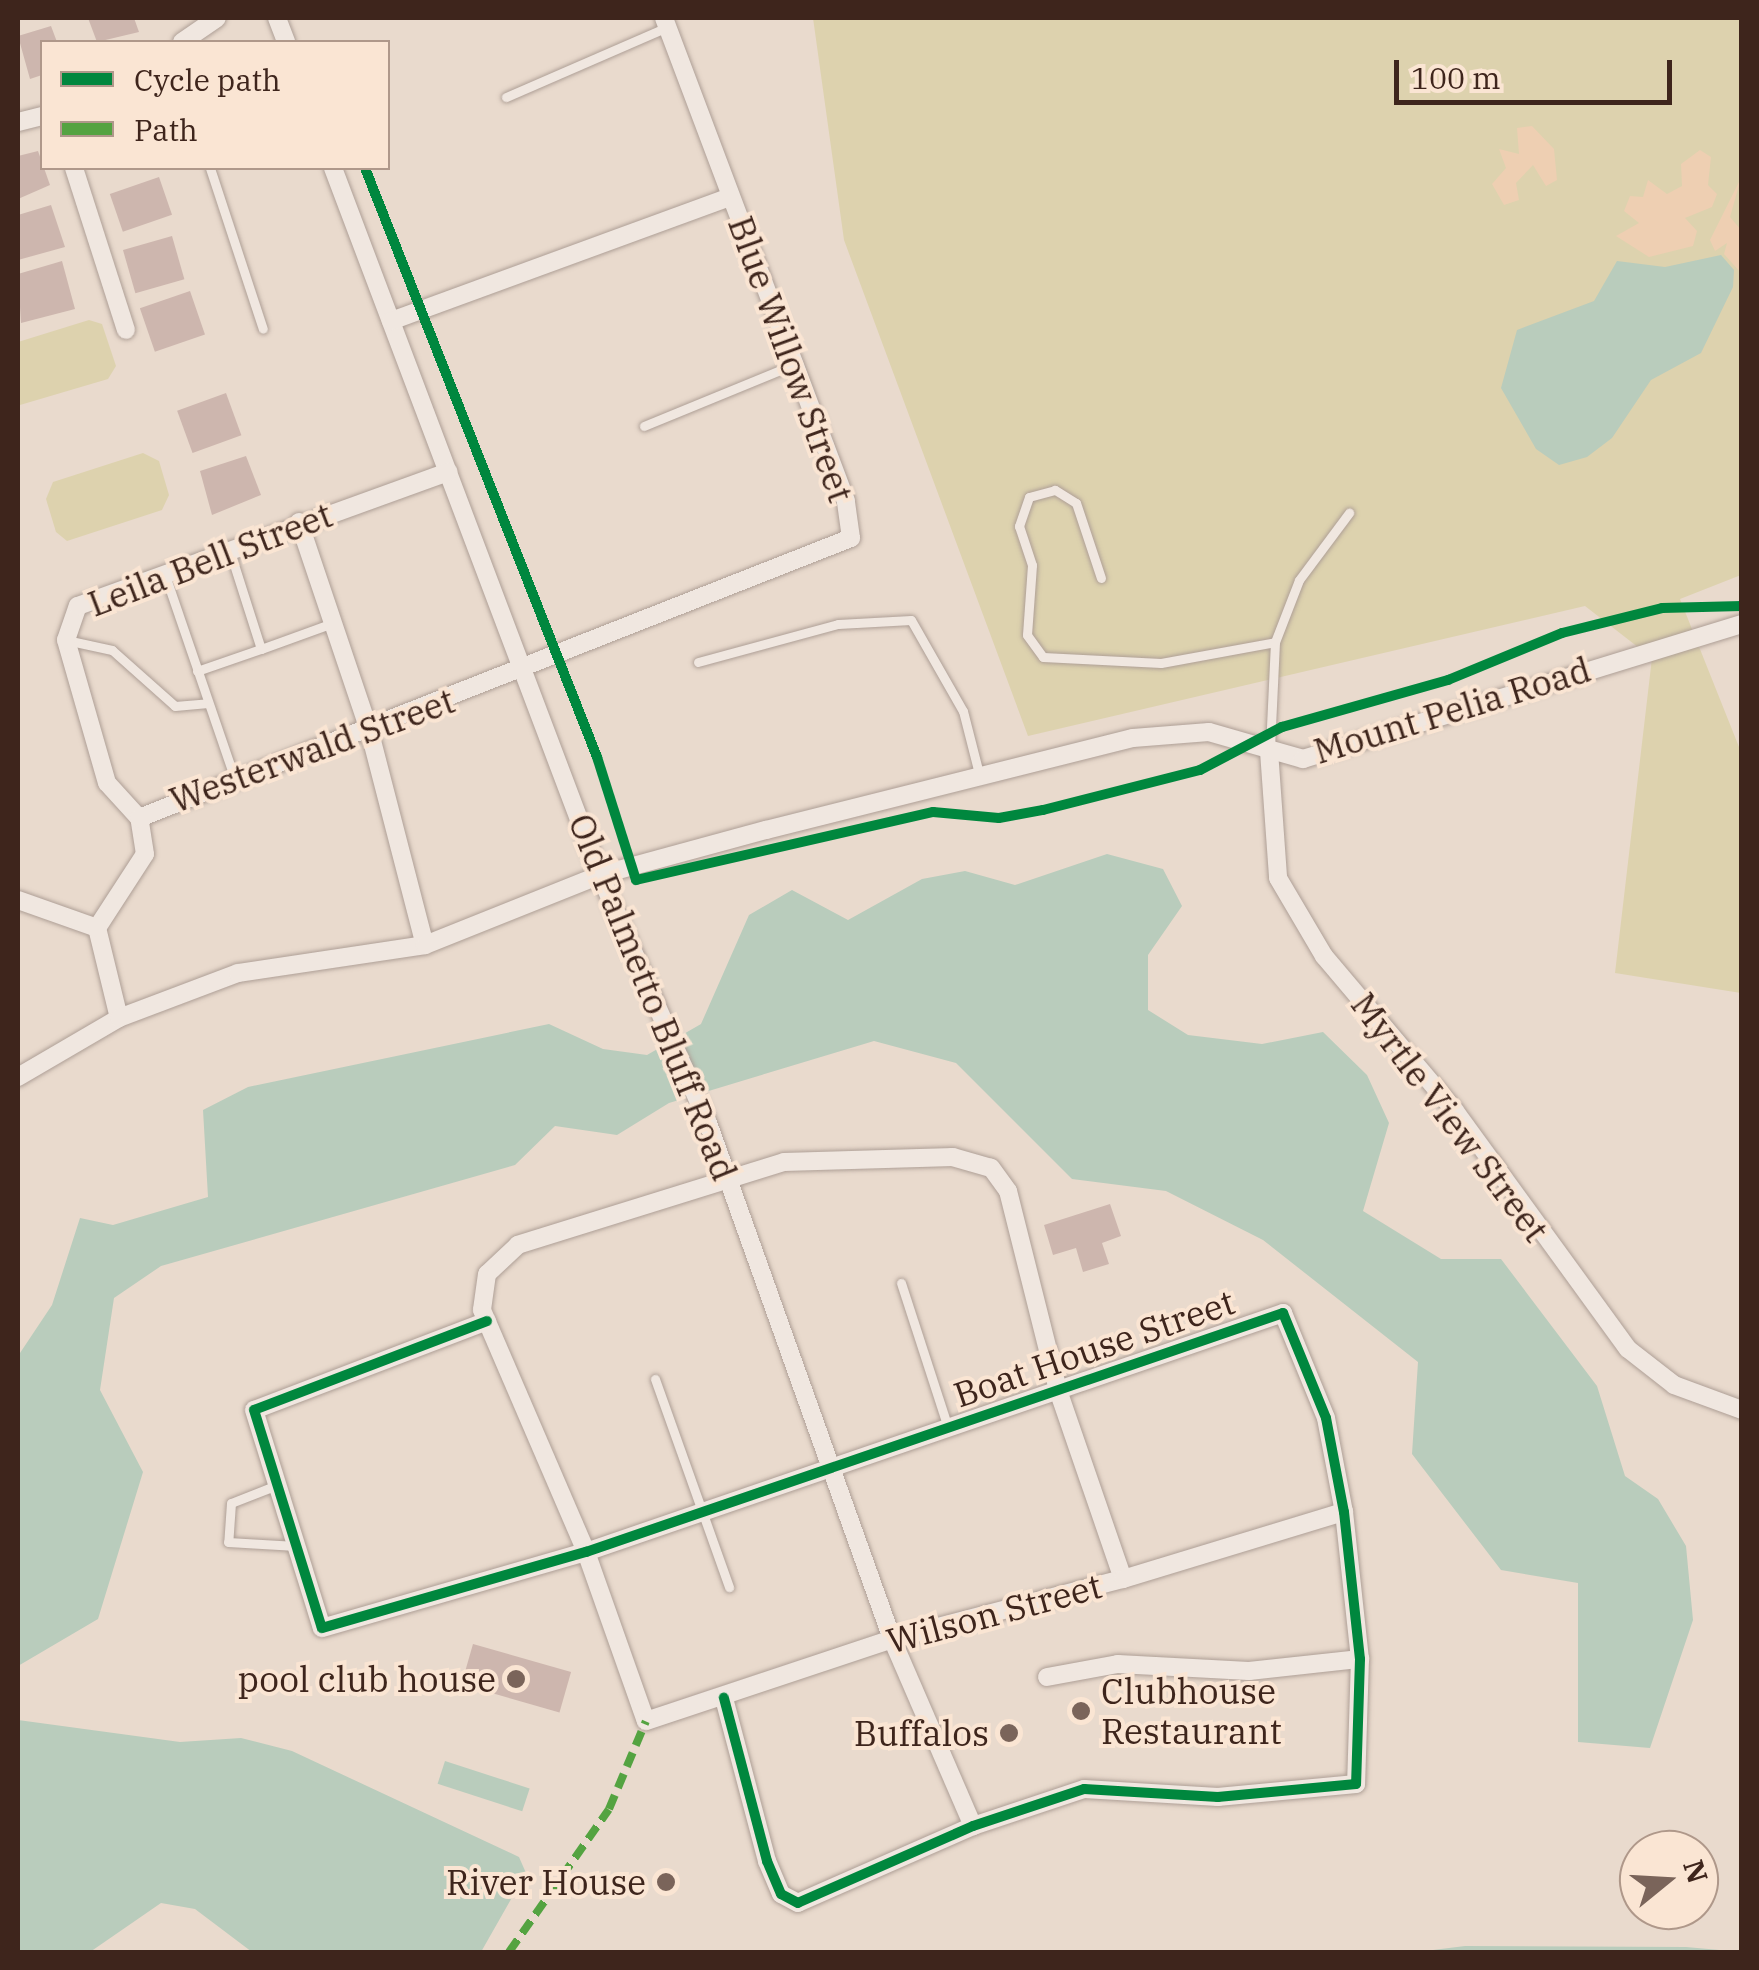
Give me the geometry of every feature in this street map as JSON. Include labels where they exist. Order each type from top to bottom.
[{"type":"street","points":[[185,40],[217,18]]},
{"type":"street","name":"Blue Willow Street","points":[[522,669],[851,538],[846,501],[666,22]]},
{"type":"street","points":[[75,170],[126,330]]},
{"type":"street","name":"Old Palmetto Bluff Road","points":[[334,170],[600,875],[729,1178],[827,1469],[892,1639],[973,1826]]},
{"type":"street","points":[[391,321],[730,197]]},
{"type":"street","name":"Leila Bell Street","points":[[139,818],[107,782],[66,640],[78,606],[228,545],[448,472]]},
{"type":"street","points":[[299,522],[370,732],[424,945]]},
{"type":"street","name":"Mount Pelia Road","points":[[18,1076],[119,1018],[238,973],[424,945],[600,875],[979,774],[1133,738],[1208,732],[1269,751],[1321,754],[1742,624]]},
{"type":"street","name":"Westerwald Street","points":[[96,928],[145,854],[139,818],[235,779],[370,732],[522,669]]},
{"type":"street","name":"Myrtle View Street","points":[[1269,751],[1278,878],[1324,956],[1454,1111],[1628,1349],[1674,1385],[1742,1410]]},
{"type":"street","points":[[18,900],[96,928],[119,1018]]},
{"type":"street","points":[[586,1552],[486,1321],[487,1274],[518,1244],[729,1178],[784,1162],[879,1156],[991,1168],[1008,1191],[1058,1390],[1123,1579]]},
{"type":"street","name":"Boat House Street","points":[[296,1546],[322,1628],[586,1552],[1283,1312],[1326,1418],[1344,1512],[1360,1658],[1356,1784],[1218,1797],[1084,1790],[973,1826]]},
{"type":"street","points":[[296,1546],[254,1410],[486,1321]]},
{"type":"street","name":"Wilson Street","points":[[586,1552],[646,1721],[892,1639],[1123,1579],[1344,1512]]},
{"type":"street","points":[[1047,1678],[1118,1664],[1249,1671],[1360,1658]]},
{"type":"street","points":[[724,1698],[781,1894],[798,1903],[973,1826]]},
{"type":"lane","points":[[506,97],[666,22]]},
{"type":"lane","points":[[211,170],[263,330]]},
{"type":"lane","points":[[644,426],[793,364]]},
{"type":"lane","points":[[1101,578],[1076,502],[1055,490],[1029,497],[1019,526],[1032,565],[1027,636],[1043,658],[1161,663],[1275,642]]},
{"type":"lane","points":[[1269,751],[1275,642],[1298,580],[1349,513]]},
{"type":"lane","points":[[228,545],[261,648]]},
{"type":"lane","points":[[164,572],[235,779]]},
{"type":"lane","points":[[698,662],[838,624],[911,620],[963,710],[979,774]]},
{"type":"lane","points":[[196,670],[333,622]]},
{"type":"lane","points":[[66,640],[112,650],[175,706],[208,703]]},
{"type":"lane","points":[[900,1283],[948,1428]]},
{"type":"lane","points":[[654,1379],[729,1587]]},
{"type":"lane","points":[[277,1485],[232,1504],[228,1542],[296,1546]]},
{"type":"shaded area","points":[[813,18],[1741,18],[1741,575],[1680,599],[1741,752],[1741,993],[1615,973],[1652,658],[1585,606],[1028,736],[844,240]]},
{"type":"shaded area","points":[[1721,255],[1734,270],[1733,287],[1701,353],[1651,380],[1612,438],[1587,457],[1559,465],[1536,449],[1501,388],[1517,330],[1594,301],[1617,261],[1665,267]]},
{"type":"shaded area","points":[[89,320],[102,324],[116,366],[108,379],[20,405],[18,342]]},
{"type":"shaded area","points":[[143,453],[159,461],[169,495],[162,510],[67,541],[56,532],[46,499],[53,482]]},
{"type":"shaded area","points":[[1107,854],[1163,869],[1182,906],[1148,955],[1148,1010],[1188,1035],[1262,1044],[1323,1032],[1367,1075],[1389,1123],[1363,1211],[1441,1259],[1501,1259],[1597,1386],[1625,1476],[1658,1499],[1686,1546],[1693,1620],[1650,1748],[1578,1742],[1578,1583],[1501,1570],[1412,1454],[1418,1362],[1263,1240],[1166,1191],[1072,1179],[956,1063],[874,1041],[669,1103],[617,1135],[555,1126],[515,1165],[161,1266],[114,1298],[100,1390],[143,1472],[98,1619],[18,1666],[18,1356],[52,1305],[80,1218],[113,1225],[208,1197],[203,1110],[248,1087],[549,1024],[603,1049],[647,1055],[701,1024],[749,915],[792,890],[848,920],[922,879],[965,871],[1015,885]]},
{"type":"shaded area","points":[[18,1720],[180,1742],[241,1738],[292,1751],[519,1857],[526,1873],[481,1952],[252,1952],[195,1909],[161,1903],[90,1952],[18,1952]]},
{"type":"shaded area","points":[[445,1761],[530,1789],[522,1811],[438,1784]]},
{"type":"shaded area","points":[[1465,1946],[1686,1947],[1742,1952],[1417,1952]]},
{"type":"sand","points":[[1532,126],[1554,149],[1557,180],[1546,186],[1533,165],[1516,183],[1519,200],[1504,205],[1492,184],[1506,168],[1499,149],[1519,154],[1517,128]]},
{"type":"sand","points":[[1700,150],[1711,157],[1708,185],[1717,194],[1712,207],[1685,218],[1697,231],[1693,246],[1649,257],[1616,236],[1639,223],[1624,211],[1630,196],[1643,197],[1648,180],[1667,194],[1682,186],[1681,164]]},
{"type":"sand","points":[[1741,178],[1730,217],[1741,230],[1741,273],[1724,254],[1727,243],[1715,251],[1710,240]]},
{"type":"building","points":[[88,18],[134,18],[139,32],[96,40]]},
{"type":"building","points":[[51,26],[56,40],[40,40],[40,76],[30,79],[18,36]]},
{"type":"building","points":[[38,151],[40,170],[45,170],[50,185],[18,199],[18,156]]},
{"type":"building","points":[[159,177],[172,215],[123,232],[110,194]]},
{"type":"building","points":[[51,205],[65,247],[18,260],[18,215]]},
{"type":"building","points":[[172,236],[184,279],[135,293],[123,250]]},
{"type":"building","points":[[62,261],[75,309],[21,323],[18,274]]},
{"type":"building","points":[[190,291],[205,334],[155,352],[140,308]]},
{"type":"building","points":[[226,393],[241,435],[193,453],[177,411]]},
{"type":"building","points":[[246,456],[261,495],[212,515],[200,471]]},
{"type":"building","points":[[1110,1204],[1121,1236],[1102,1243],[1109,1264],[1083,1272],[1076,1248],[1053,1255],[1044,1225]]},
{"type":"building","name":"pool club house","points":[[473,1644],[571,1672],[559,1712],[461,1684]]},
{"type":"marked path","points":[[509,1952],[609,1809],[646,1721]]},
{"type":"cycle path","points":[[366,170],[597,757],[636,880],[933,812],[999,818],[1043,810],[1200,770],[1282,727],[1448,680],[1562,633],[1662,608],[1742,606]]},
{"type":"cycle path","points":[[487,1321],[254,1410],[322,1628],[586,1552],[1283,1313],[1326,1418],[1344,1512],[1360,1659],[1356,1784],[1218,1797],[1084,1789],[973,1826],[798,1903],[781,1894],[767,1861],[724,1698]]},
{"type":"place","name":"pool club house","points":[[516,1679]]},
{"type":"place","name":"Clubhouse Restaurant","points":[[1081,1711]]},
{"type":"place","name":"Buffalos","points":[[1009,1733]]},
{"type":"place","name":"River House","points":[[666,1882]]}]
